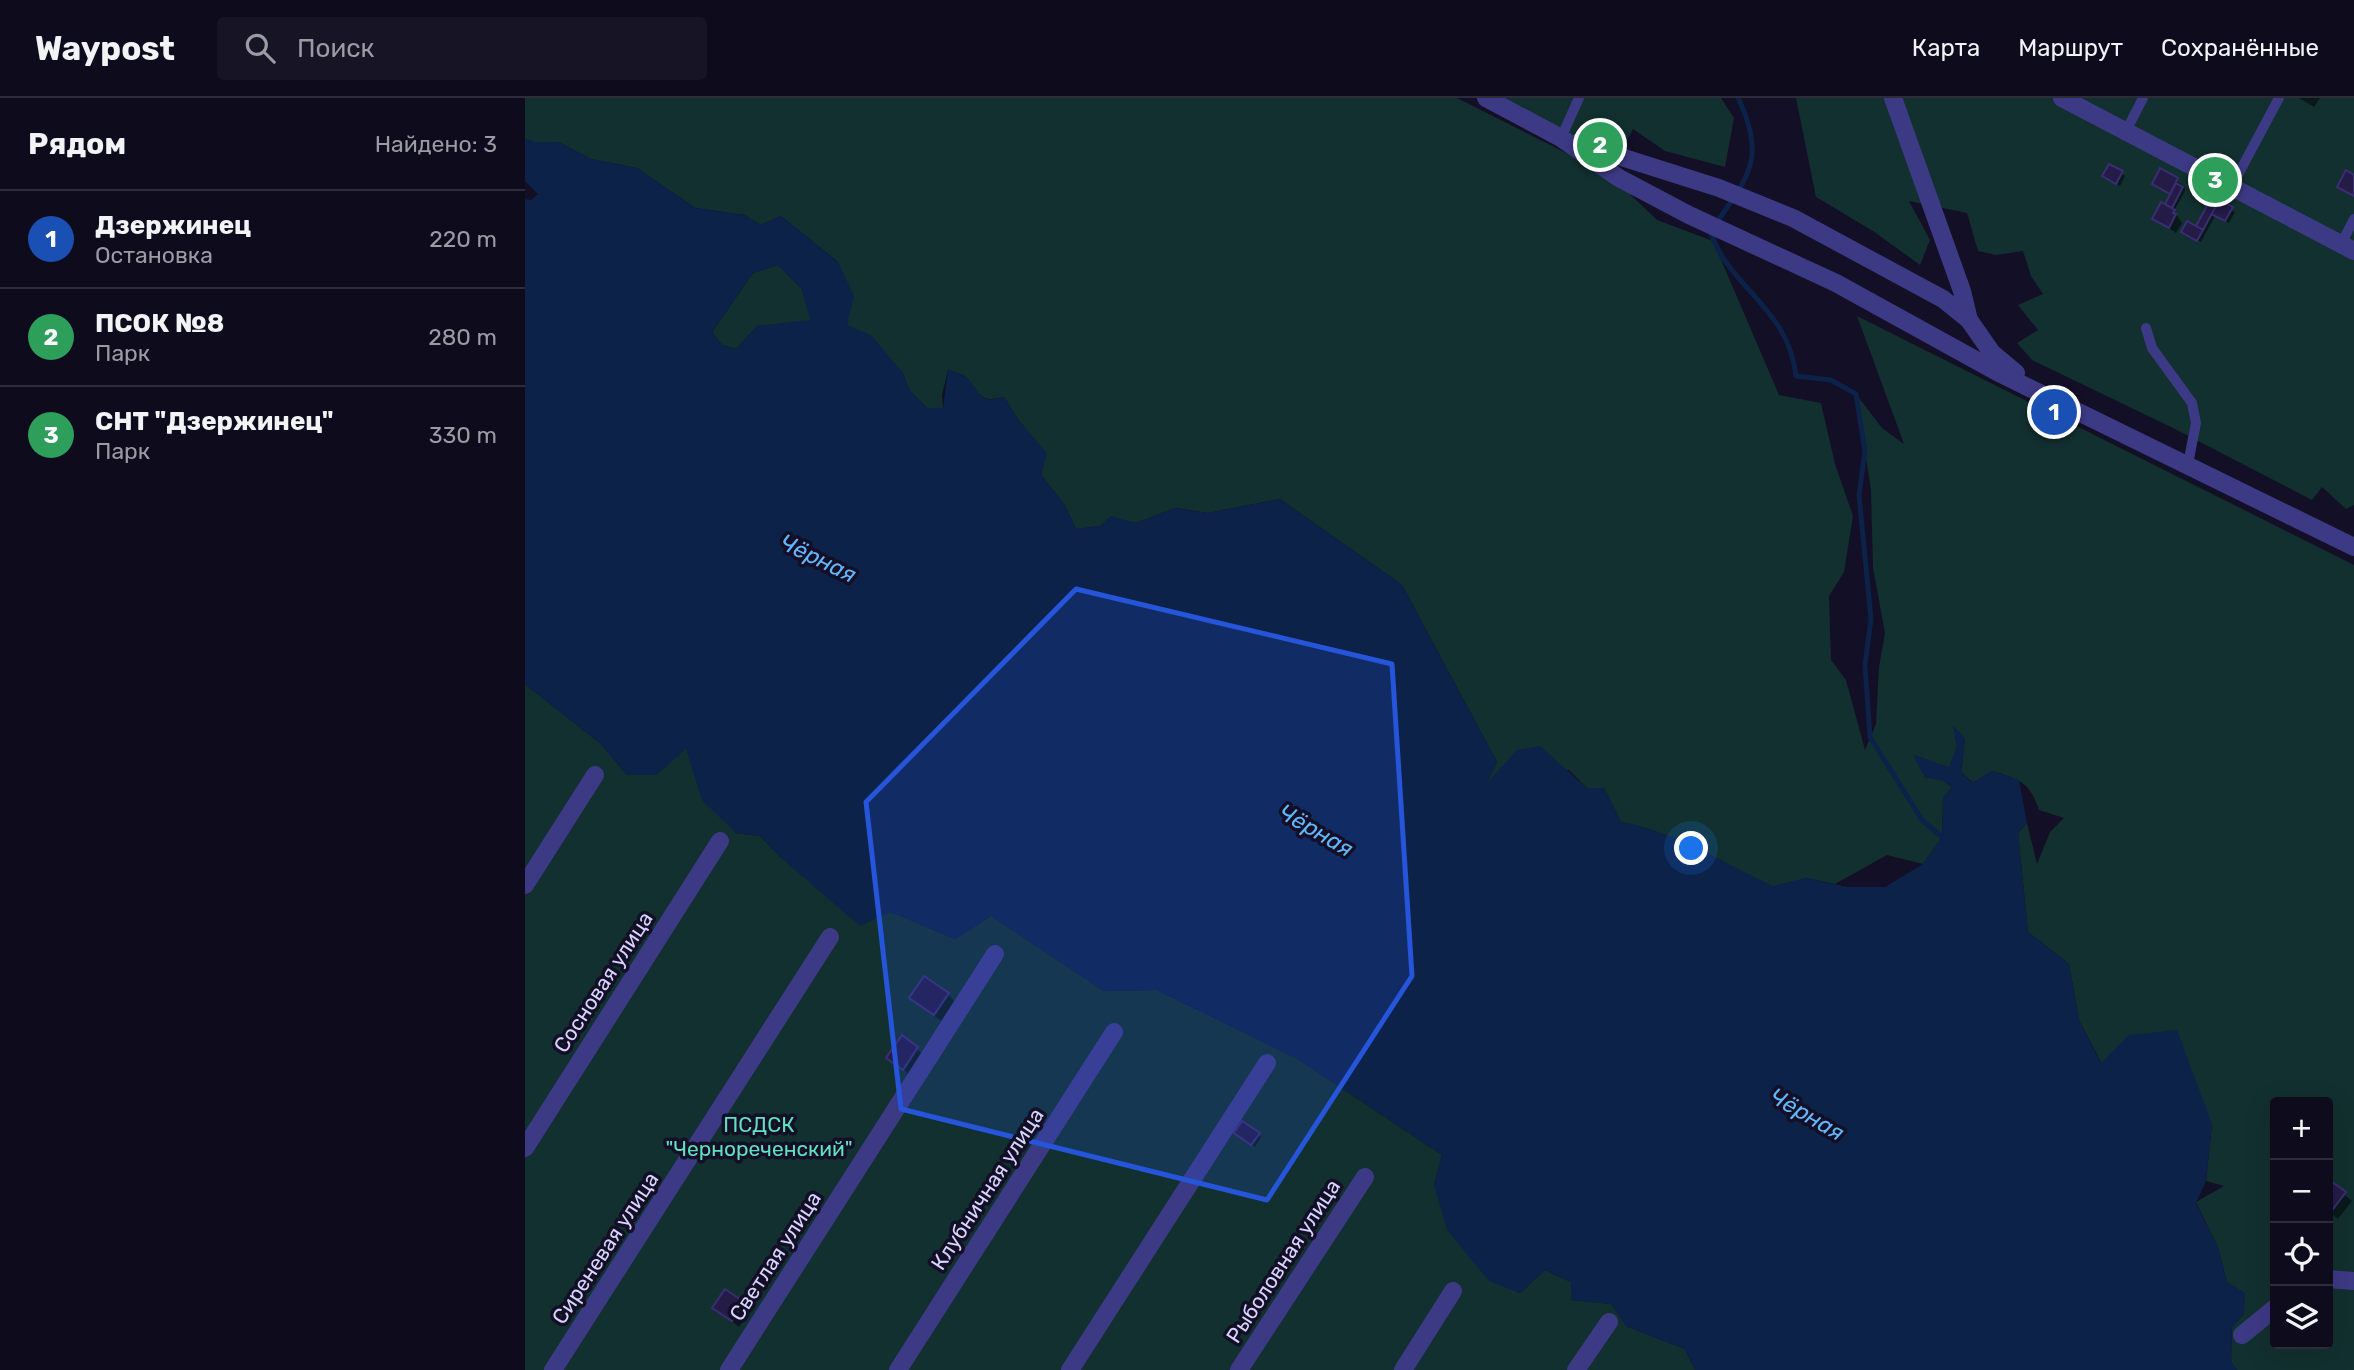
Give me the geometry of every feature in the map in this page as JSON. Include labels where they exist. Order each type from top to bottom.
[{"type":"street","points":[[1486,98],[1560,138],[1619,178],[1689,215],[1836,283],[2001,374],[2354,547]]},
{"type":"street","points":[[1893,98],[1962,291],[1969,320]]},
{"type":"street","points":[[2062,98],[2347,248]]},
{"type":"street","points":[[1560,138],[1719,188],[1770,208],[1943,299],[1969,320],[1992,353],[2038,390]]},
{"type":"street","points":[[525,885],[595,775]]},
{"type":"street","name":"Сосновая улица","points":[[525,1148],[720,841]]},
{"type":"street","name":"Сиреневая улица","points":[[553,1370],[830,937]]},
{"type":"street","name":"Светлая улица","points":[[729,1370],[995,954]]},
{"type":"street","name":"Клубничная улица","points":[[898,1370],[1114,1032]]},
{"type":"street","points":[[1070,1370],[1266,1063]]},
{"type":"street","name":"Рыболовная улица","points":[[1239,1370],[1364,1177]]},
{"type":"street","points":[[2333,1279],[2354,1281]]},
{"type":"street","points":[[1403,1370],[1453,1291]]},
{"type":"street","points":[[2242,1335],[2270,1312]]},
{"type":"street","points":[[1582,1368],[1609,1322]]},
{"type":"lane","points":[[1560,138],[1579,98]]},
{"type":"lane","points":[[2126,131],[2143,98]]},
{"type":"lane","points":[[2232,186],[2279,98]]},
{"type":"lane","points":[[2347,248],[2354,219]]},
{"type":"lane","points":[[2147,328],[2152,348],[2192,403],[2196,423],[2188,464]]},
{"type":"highlighted area","points":[[1076,589],[1392,664],[1412,976],[1267,1200],[901,1109],[866,802]]},
{"type":"green space","points":[[525,98],[1457,98],[1610,175],[1657,220],[1713,241],[1779,395],[1821,403],[1835,464],[1853,516],[1844,572],[1829,596],[1831,660],[1846,680],[1865,750],[1876,724],[1879,667],[1885,633],[1873,568],[1871,490],[1856,394],[1882,428],[1904,444],[1857,316],[2354,565],[2354,1370],[2237,1370],[2231,1362],[2232,1327],[2244,1314],[2227,1282],[2218,1248],[2196,1202],[2224,1186],[2206,1181],[2212,1124],[2102,1064],[2079,1020],[2069,964],[2028,932],[2018,833],[2027,823],[2037,864],[2050,832],[2064,818],[2039,810],[2027,787],[2010,777],[1992,771],[1973,783],[1961,772],[1965,739],[1954,727],[1957,747],[1949,768],[1914,755],[1925,777],[1942,780],[1952,787],[1943,798],[1942,837],[1923,864],[1887,855],[1835,884],[1806,878],[1773,887],[1680,841],[1621,822],[1604,788],[1587,788],[1569,770],[1485,786],[1497,762],[1402,585],[1280,499],[1208,513],[1175,508],[1136,523],[1111,517],[1100,526],[1076,529],[1064,504],[1041,475],[1046,453],[1019,421],[1004,397],[985,398],[966,377],[948,370],[942,395],[943,408],[927,408],[910,391],[902,372],[846,325],[838,262],[781,216],[760,225],[745,215],[695,208],[637,168],[591,159],[558,142],[533,142],[525,139]]},
{"type":"green space","points":[[1481,98],[1721,98],[1734,118],[1725,167],[1665,151],[1633,129],[1616,162]]},
{"type":"green space","points":[[1796,98],[2354,98],[2354,505],[2346,509],[2322,487],[2312,500],[2175,429],[2032,360],[2017,343],[2038,330],[2018,305],[2043,294],[2031,276],[2023,251],[1996,255],[1978,251],[1967,213],[1909,201],[1930,240],[1920,265],[1873,231],[1816,197]]},
{"type":"green space","points":[[778,265],[802,289],[811,321],[757,326],[736,349],[722,345],[712,332],[753,273]]},
{"type":"green space","name":"ПСДСК \"Чернореченский\"","points":[[525,684],[601,744],[627,775],[656,775],[686,748],[736,833],[760,836],[780,857],[891,912],[955,939],[991,916],[1104,991],[1157,990],[1298,1059],[1442,1155],[1434,1185],[1520,1293],[1545,1270],[1571,1282],[1572,1300],[1612,1304],[1626,1326],[1685,1349],[1695,1370],[525,1370]]},
{"type":"water","name":"Чёрная","points":[[525,139],[533,142],[558,142],[591,159],[637,168],[695,208],[745,215],[760,225],[781,216],[838,262],[854,296],[847,325],[871,335],[902,372],[910,391],[927,408],[943,408],[948,369],[966,377],[985,398],[1004,397],[1019,421],[1047,453],[1041,475],[1064,504],[1076,529],[1100,526],[1111,516],[1136,523],[1175,508],[1208,513],[1280,499],[1402,585],[1497,762],[1487,783],[1517,750],[1540,746],[1587,788],[1604,788],[1621,822],[1661,833],[1699,849],[1773,886],[1806,878],[1848,887],[1885,887],[1923,864],[1942,837],[1943,798],[1952,787],[1942,780],[1925,777],[1913,755],[1949,767],[1957,747],[1953,726],[1965,739],[1961,772],[1972,783],[1992,771],[2019,780],[2027,823],[2018,833],[2028,932],[2069,964],[2079,1020],[2101,1063],[2129,1035],[2177,1030],[2212,1124],[2206,1181],[2196,1203],[2218,1248],[2227,1282],[2245,1293],[2244,1314],[2232,1327],[2231,1362],[2237,1370],[1695,1370],[1685,1349],[1626,1326],[1611,1304],[1571,1300],[1571,1282],[1545,1270],[1520,1293],[1489,1281],[1447,1230],[1434,1185],[1442,1155],[1298,1059],[1157,990],[1104,991],[991,916],[955,939],[891,912],[860,926],[780,857],[760,836],[736,833],[702,800],[686,749],[656,775],[627,775],[601,744],[525,684],[525,199],[531,200],[538,194],[525,181]],"holes":[[[778,265],[802,289],[810,320],[757,326],[736,349],[722,345],[712,332],[753,273]]]},
{"type":"building","points":[[2109,164],[2123,171],[2116,184],[2102,176]]},
{"type":"building","points":[[2160,168],[2178,178],[2170,194],[2152,184]]},
{"type":"building","points":[[2346,170],[2354,175],[2354,196],[2337,187]]},
{"type":"building","points":[[2176,183],[2183,187],[2172,208],[2165,204]]},
{"type":"building","points":[[2219,200],[2233,207],[2225,221],[2211,214]]},
{"type":"building","points":[[2161,202],[2175,210],[2173,213],[2176,214],[2169,228],[2152,219]]},
{"type":"building","points":[[2209,202],[2216,206],[2203,230],[2196,226]]},
{"type":"building","points":[[2187,221],[2203,230],[2197,241],[2181,232]]},
{"type":"building","points":[[924,976],[949,993],[934,1015],[909,998]]},
{"type":"building","points":[[902,1035],[918,1047],[903,1070],[886,1058]]},
{"type":"building","points":[[1242,1121],[1260,1133],[1251,1145],[1234,1133]]},
{"type":"building","points":[[2333,1183],[2346,1192],[2333,1209]]},
{"type":"building","points":[[725,1289],[744,1302],[732,1321],[712,1308]]},
{"type":"waterway","points":[[1738,98],[1752,139],[1749,170],[1710,232],[1725,261],[1779,326],[1792,357],[1796,376],[1831,380],[1856,394],[1865,451],[1859,495],[1871,619],[1865,665],[1870,737],[1922,820],[1942,837]]},
{"type":"place","name":"ПСОК №8","points":[[1600,145]]},
{"type":"place","name":"СНТ \"Дзержинец\"","points":[[2215,180]]},
{"type":"place","name":"Дзержинец","points":[[2054,412]]}]
